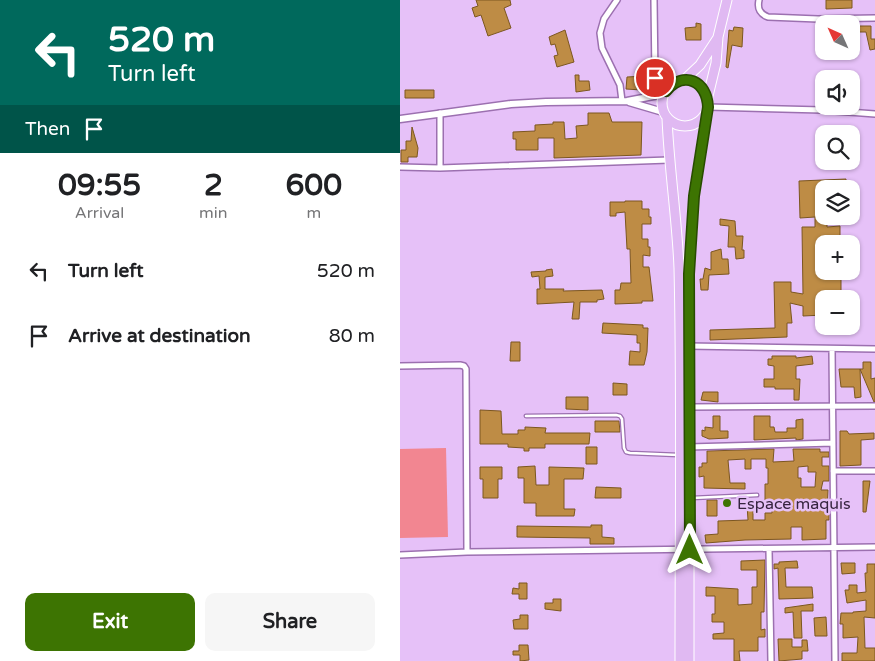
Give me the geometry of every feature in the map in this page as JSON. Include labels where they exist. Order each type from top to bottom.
[{"type":"main road","points":[[680,661],[680,551],[690,407],[691,232],[694,196],[708,110],[708,96],[716,63],[718,37],[727,0]]},
{"type":"main road","points":[[689,661],[690,498],[679,346],[677,231],[665,115],[662,103],[665,92],[671,85],[684,80],[700,64],[718,37]]},
{"type":"main road","points":[[684,80],[700,85],[708,96]]},
{"type":"main road","points":[[665,115],[674,124],[683,127],[693,126],[701,121],[708,110]]},
{"type":"street","points":[[617,0],[604,20],[600,33],[602,48],[620,85],[625,101]]},
{"type":"street","points":[[654,0],[655,78],[658,87],[665,92]]},
{"type":"street","points":[[759,0],[759,10],[762,15],[768,17],[818,19],[875,18]]},
{"type":"street","points":[[400,119],[512,104],[625,101],[665,92]]},
{"type":"street","points":[[625,101],[665,115]]},
{"type":"street","points":[[708,110],[822,110],[875,114]]},
{"type":"street","points":[[440,113],[440,168]]},
{"type":"street","points":[[400,167],[440,168],[669,160]]},
{"type":"street","points":[[679,346],[875,349]]},
{"type":"street","points":[[832,349],[835,661]]},
{"type":"street","points":[[400,366],[460,365],[466,369],[466,552]]},
{"type":"street","points":[[690,407],[875,406]]},
{"type":"street","points":[[686,451],[833,443]]},
{"type":"street","points":[[833,471],[875,471]]},
{"type":"street","points":[[400,555],[466,552],[769,550],[875,547]]},
{"type":"street","points":[[769,550],[771,661]]},
{"type":"lane","points":[[526,416],[616,415],[622,419],[624,448],[626,452],[686,451]]},
{"type":"lane","points":[[690,498],[757,496]]},
{"type":"shaded area","points":[[446,448],[448,537],[400,538],[400,449]]},
{"type":"building","points":[[476,0],[510,0],[511,5],[504,8],[511,28],[488,36],[481,15],[475,17],[472,8],[478,6]]},
{"type":"building","points":[[826,0],[852,0],[852,8],[826,9]]},
{"type":"building","points":[[696,23],[701,24],[701,40],[686,40],[685,28],[696,27]]},
{"type":"building","points":[[860,26],[871,26],[871,39],[875,39],[875,49],[870,50],[866,32],[860,32]]},
{"type":"building","points":[[734,27],[743,28],[742,47],[732,45],[728,68],[726,67],[729,30],[733,31]]},
{"type":"building","points":[[565,30],[574,62],[557,67],[554,56],[558,55],[555,44],[551,45],[549,37]]},
{"type":"building","points":[[575,75],[579,75],[579,81],[589,81],[590,90],[576,92]]},
{"type":"building","points":[[645,76],[645,88],[642,88],[642,90],[626,89],[627,77]]},
{"type":"building","points":[[405,90],[434,90],[434,98],[405,98]]},
{"type":"building","points":[[588,113],[609,113],[612,122],[642,122],[641,155],[554,158],[554,138],[538,138],[538,150],[516,150],[516,139],[513,139],[513,132],[535,131],[535,125],[564,122],[565,139],[577,138],[576,126],[588,125]]},
{"type":"building","points":[[412,127],[418,148],[417,157],[408,157],[408,162],[401,162],[401,150],[406,150],[406,141],[411,141]]},
{"type":"building","points":[[815,180],[815,217],[800,218],[799,181]]},
{"type":"building","points":[[642,201],[642,209],[649,209],[651,224],[642,224],[642,239],[648,239],[650,256],[643,255],[643,267],[649,267],[653,301],[615,304],[615,290],[620,290],[621,283],[631,283],[630,249],[627,249],[625,212],[616,213],[616,216],[610,216],[610,202]]},
{"type":"building","points":[[720,219],[735,221],[736,236],[743,236],[742,250],[744,250],[744,258],[736,259],[735,247],[728,247],[729,226],[720,225]]},
{"type":"building","points":[[815,225],[827,225],[827,227],[840,226],[840,235],[815,235],[815,280],[841,280],[841,290],[815,290],[815,315],[803,316],[803,306],[790,303],[792,323],[787,323],[787,337],[710,340],[710,330],[775,328],[774,282],[791,282],[791,292],[803,294],[802,227],[815,227]]},
{"type":"building","points":[[721,249],[722,259],[728,259],[729,274],[709,275],[708,290],[701,290],[700,279],[703,279],[705,268],[711,270],[711,252]]},
{"type":"building","points":[[552,269],[553,276],[545,277],[545,289],[564,289],[563,291],[602,290],[604,299],[597,300],[597,302],[580,302],[579,319],[572,319],[574,302],[537,304],[537,289],[540,289],[539,276],[532,277],[531,272]]},
{"type":"building","points":[[603,323],[643,325],[643,328],[648,328],[647,352],[644,365],[629,365],[630,351],[640,352],[640,343],[637,343],[637,335],[602,333]]},
{"type":"building","points":[[511,342],[520,342],[520,361],[510,361]]},
{"type":"building","points":[[772,356],[796,356],[796,358],[812,356],[813,364],[796,366],[796,379],[800,379],[799,400],[794,400],[794,389],[764,387],[764,379],[774,379],[774,366],[768,365],[768,359],[772,359]]},
{"type":"building","points":[[863,362],[871,362],[871,379],[875,378],[875,402],[860,369],[863,369]]},
{"type":"building","points":[[839,369],[860,369],[861,397],[855,398],[854,387],[841,387]]},
{"type":"building","points":[[613,383],[627,384],[627,395],[613,395]]},
{"type":"building","points":[[703,392],[718,392],[718,402],[701,400]]},
{"type":"building","points":[[566,397],[588,397],[588,410],[566,409]]},
{"type":"building","points":[[480,410],[501,411],[502,434],[518,434],[518,430],[525,430],[525,427],[546,428],[545,433],[590,433],[589,444],[545,444],[545,448],[529,448],[529,451],[524,451],[524,448],[508,447],[508,444],[480,444]]},
{"type":"building","points":[[713,416],[720,416],[720,431],[728,431],[728,438],[709,439],[702,436],[702,430],[705,431],[705,427],[713,428]]},
{"type":"building","points":[[754,416],[770,416],[770,427],[774,427],[775,432],[787,432],[787,428],[796,428],[796,420],[803,419],[803,439],[754,440]]},
{"type":"building","points":[[595,421],[619,421],[620,432],[595,432]]},
{"type":"building","points":[[840,431],[847,431],[849,434],[874,433],[874,439],[861,440],[861,465],[840,466]]},
{"type":"building","points":[[586,447],[597,447],[597,464],[586,464]]},
{"type":"building","points":[[774,449],[773,462],[794,461],[793,449],[820,449],[820,452],[829,452],[829,457],[822,457],[822,466],[829,466],[829,481],[823,481],[821,490],[828,490],[827,513],[829,514],[829,520],[826,520],[826,539],[802,540],[802,527],[791,527],[791,539],[706,543],[705,535],[718,534],[718,521],[748,520],[747,505],[753,504],[753,520],[765,520],[765,513],[772,513],[772,504],[765,504],[765,484],[768,484],[766,459],[751,459],[751,469],[745,469],[745,459],[728,460],[730,483],[745,483],[745,489],[704,488],[704,476],[699,477],[699,467],[702,467],[702,463],[707,463],[707,451]],"holes":[[[808,466],[808,472],[816,472],[815,487],[801,487],[801,478],[798,478],[798,467]]]},
{"type":"building","points":[[535,466],[536,485],[549,485],[549,467],[584,468],[583,479],[564,479],[564,509],[575,509],[574,516],[536,516],[536,503],[524,503],[524,478],[518,478],[518,467]]},
{"type":"building","points":[[480,467],[502,467],[502,479],[498,479],[498,498],[483,498],[483,479],[480,479]]},
{"type":"building","points":[[863,481],[870,481],[866,512],[863,512]]},
{"type":"building","points":[[596,487],[621,488],[621,498],[595,498]]},
{"type":"building","points":[[707,500],[717,500],[717,516],[707,516]]},
{"type":"building","points":[[591,525],[602,525],[602,537],[614,538],[614,544],[590,544],[590,538],[517,537],[517,526],[591,527]]},
{"type":"building","points":[[765,560],[764,612],[761,612],[761,630],[765,629],[765,637],[758,637],[758,651],[739,651],[740,661],[734,661],[734,639],[713,639],[713,634],[724,633],[724,622],[712,622],[712,614],[715,614],[715,596],[706,596],[706,587],[738,589],[738,605],[752,604],[752,587],[757,587],[757,570],[741,570],[741,561]]},
{"type":"building","points":[[797,561],[798,568],[785,568],[786,587],[812,587],[813,598],[779,599],[778,568],[774,569],[774,564]]},
{"type":"building","points":[[841,563],[855,563],[855,573],[842,574]]},
{"type":"building","points":[[867,564],[875,564],[875,618],[864,617],[865,648],[875,648],[875,661],[842,661],[842,653],[857,653],[858,637],[843,638],[843,624],[840,624],[841,613],[866,611],[866,600],[847,603],[845,590],[849,590],[849,585],[857,585],[857,593],[866,592],[865,573],[867,573]]},
{"type":"building","points":[[519,583],[527,583],[527,599],[519,599],[519,594],[512,594],[513,588],[519,589]]},
{"type":"building","points":[[553,599],[561,599],[561,611],[545,609],[545,603],[553,603]]},
{"type":"building","points":[[813,604],[813,611],[801,611],[802,638],[794,638],[793,612],[785,613],[785,608]]},
{"type":"building","points":[[520,615],[528,615],[528,629],[514,629],[513,620],[520,619]]},
{"type":"building","points":[[826,617],[827,636],[815,636],[814,618]]},
{"type":"building","points":[[778,639],[792,639],[792,647],[802,647],[802,640],[807,640],[808,651],[802,651],[802,659],[779,661]]},
{"type":"building","points":[[519,645],[528,645],[529,660],[520,661],[520,655],[513,655],[513,651],[519,651]]},
{"type":"place","name":"Espace maquis","points":[[727,503]]},
{"type":"route","points":[[655,78],[658,87],[666,91],[677,82],[684,80],[692,81],[700,85],[708,96],[708,107],[694,196],[689,274],[690,550]]}]
